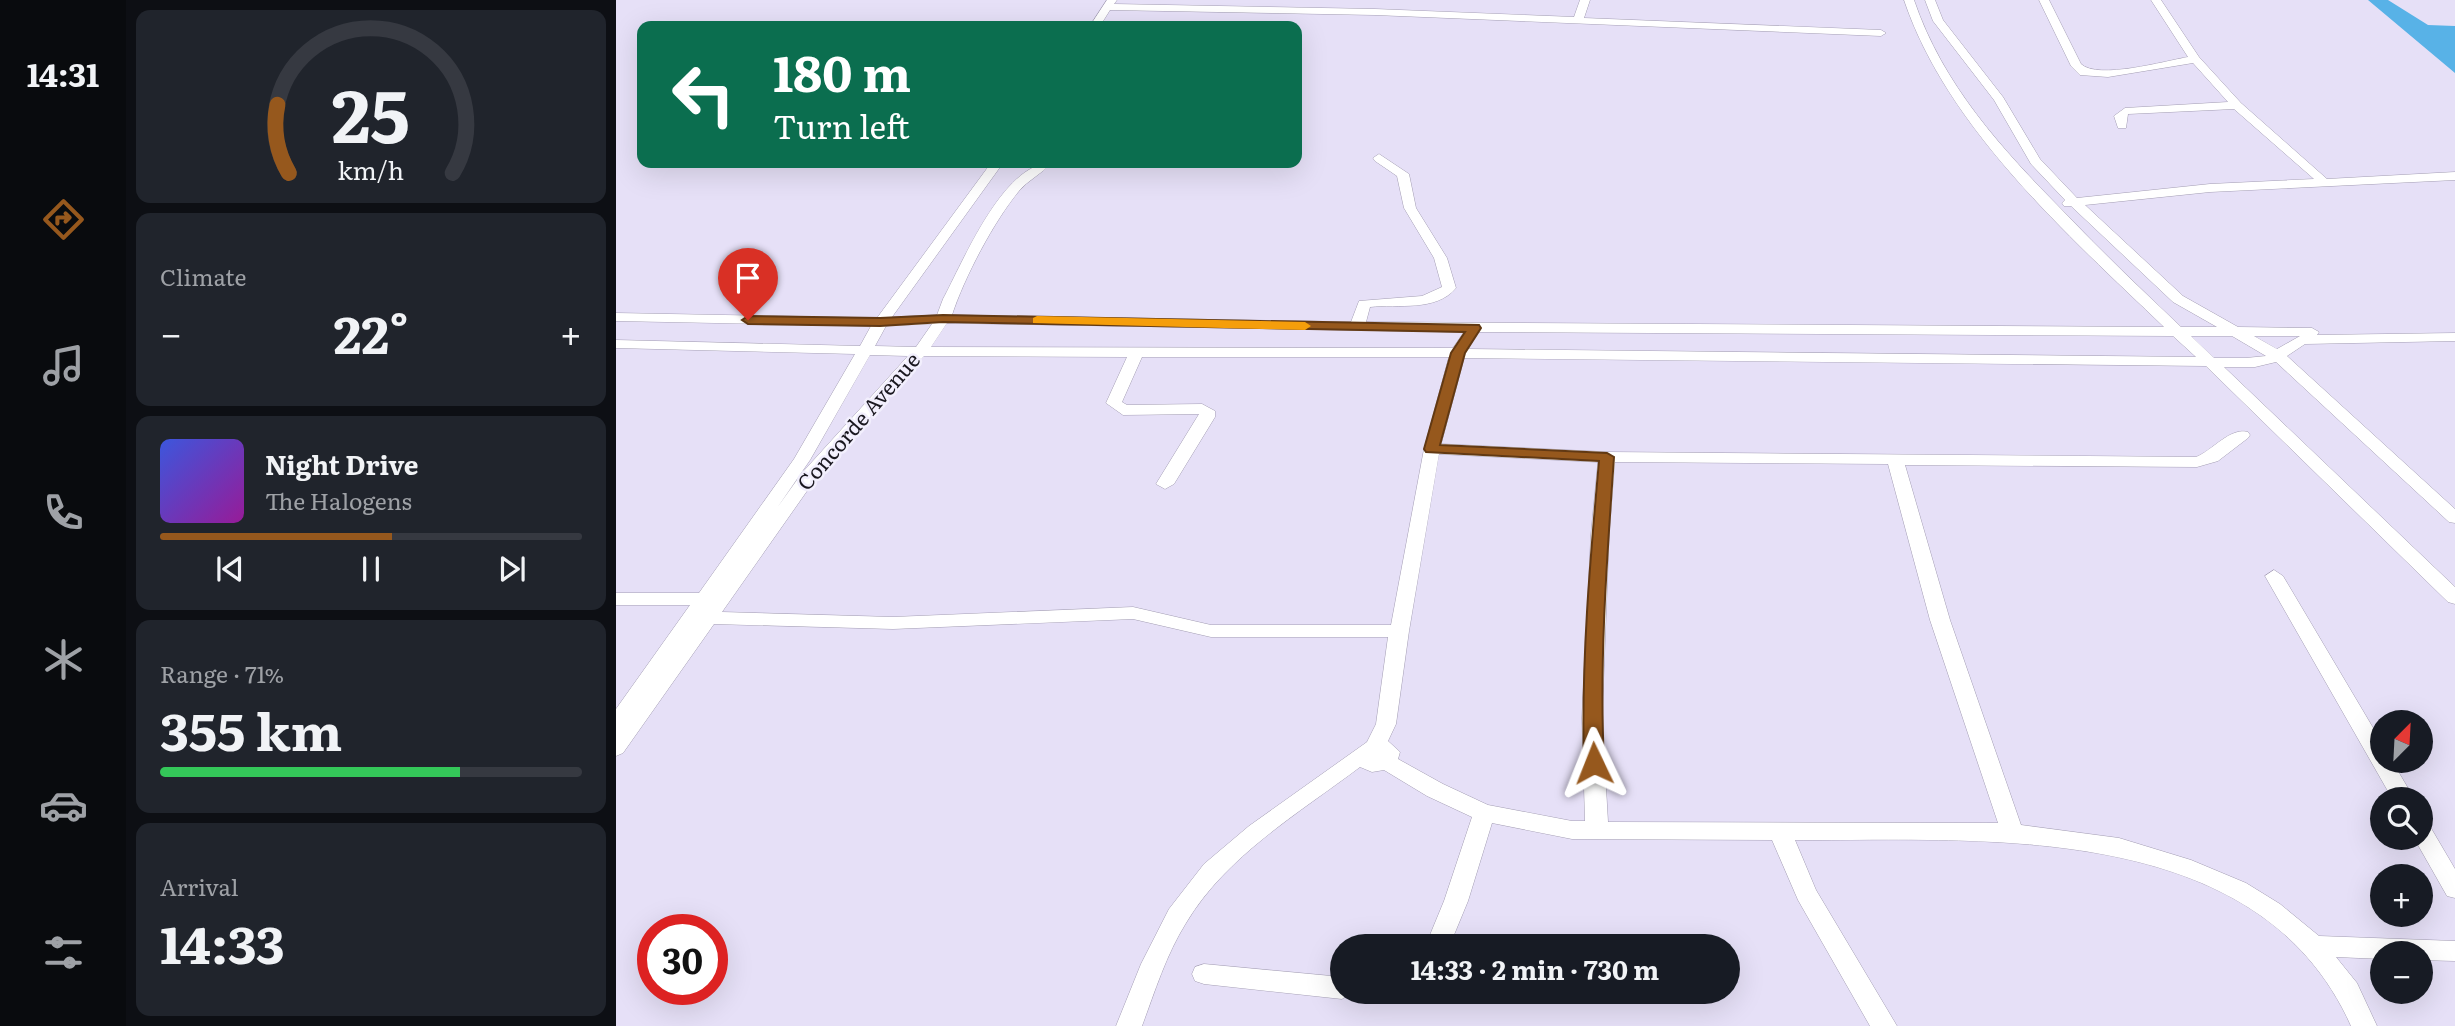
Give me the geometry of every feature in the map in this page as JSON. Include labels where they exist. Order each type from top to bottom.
[{"type":"street","points":[[1375,12],[1381,0]]},
{"type":"street","points":[[1578,21],[1585,0]]},
{"type":"street","points":[[1909,0],[1917,27],[1958,100],[1984,135],[2158,316],[2210,362],[2455,598]]},
{"type":"street","points":[[1930,0],[1938,20],[1999,99],[2035,161],[2075,203],[2178,299],[2278,356],[2455,518]]},
{"type":"street","points":[[2044,0],[2076,66],[2084,73],[2108,74],[2195,59]]},
{"type":"street","points":[[2156,0],[2195,59],[2237,105],[2324,182]]},
{"type":"street","points":[[1098,21],[1110,4],[1134,10],[1161,8],[1375,12],[1881,33]]},
{"type":"street","points":[[2122,126],[2120,116],[2125,111],[2237,105]]},
{"type":"street","points":[[1357,327],[1364,304],[1440,296],[1449,288],[1449,281],[1440,260],[1410,209],[1403,174],[1378,158]]},
{"type":"street","name":"Concorde Avenue","points":[[616,748],[802,460],[880,322],[993,168]]},
{"type":"street","name":"Concorde Avenue","points":[[616,725],[808,477],[920,352],[943,318],[950,299],[997,211],[1016,186],[1039,168]]},
{"type":"street","points":[[2048,204],[2210,188],[2455,176]]},
{"type":"street","points":[[616,317],[880,322],[943,318],[1357,327],[2179,333],[2455,327]]},
{"type":"street","points":[[1129,1026],[1153,964],[1177,915],[1212,870],[1257,832],[1328,781],[1378,754],[1386,724],[1399,631],[1432,449],[1458,353],[1474,328]]},
{"type":"street","points":[[616,344],[920,352],[1458,353],[2210,362],[2259,362],[2278,356],[2288,346],[2303,340],[2447,337],[2455,346]]},
{"type":"street","points":[[1136,354],[1114,402],[1116,406],[1123,410],[1207,411],[1207,417],[1165,484]]},
{"type":"street","points":[[1432,449],[1607,457],[2197,462],[2212,457],[2242,435]]},
{"type":"street","points":[[1597,831],[1592,718],[1600,535],[1607,457]]},
{"type":"street","points":[[1895,459],[1940,620],[2012,832]]},
{"type":"street","points":[[2274,576],[2396,787]]},
{"type":"street","points":[[616,599],[893,623],[1133,613],[1210,631],[1399,631]]},
{"type":"street","points":[[1378,754],[1435,790],[1484,813],[1572,830],[2012,832],[2119,847],[2183,866],[2249,897],[2272,911],[2314,946],[2348,991],[2364,1026]]},
{"type":"street","points":[[1442,934],[1456,901],[1484,813]]},
{"type":"street","points":[[1780,832],[1806,893],[1884,1026]]},
{"type":"street","points":[[2432,850],[2455,889]]},
{"type":"street","points":[[2314,946],[2455,951]]},
{"type":"street","points":[[1204,974],[1330,987]]},
{"type":"water","points":[[2368,0],[2388,0],[2428,25],[2455,26],[2455,73]]},
{"type":"slow traffic","points":[[1037,320],[1305,326]]},
{"type":"route","points":[[748,320],[880,322],[943,318],[1474,328],[1458,353],[1432,449],[1607,457],[1600,535],[1592,718],[1594,763]]}]
